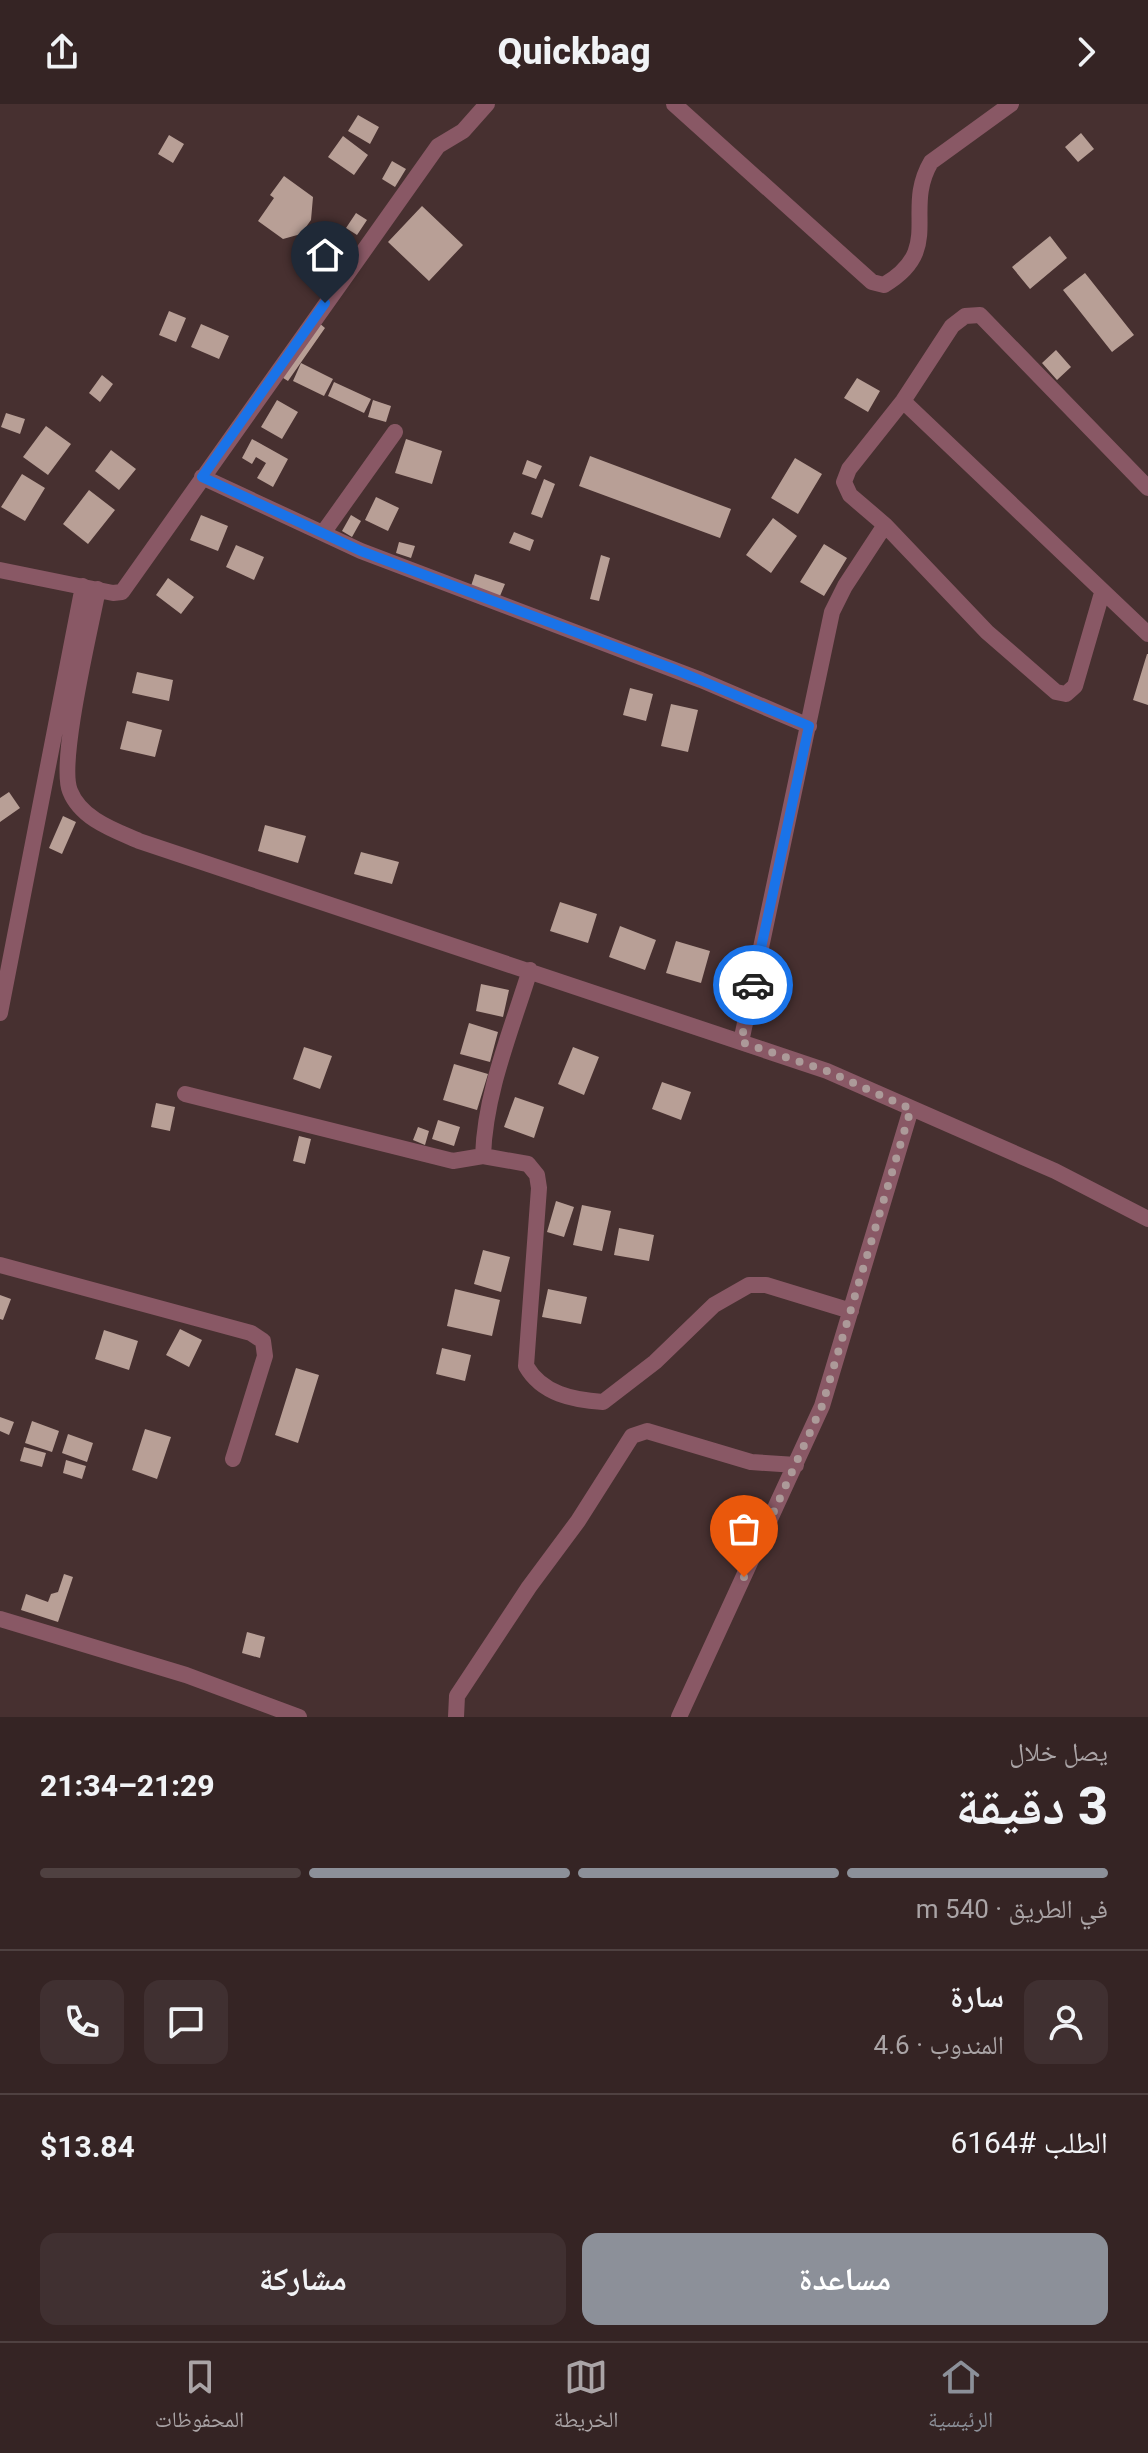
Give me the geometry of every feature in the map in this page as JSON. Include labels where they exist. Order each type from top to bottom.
[{"type":"street","points":[[0,570],[122,592],[438,146],[463,131],[487,104]]},
{"type":"street","points":[[674,104],[872,282],[884,285],[908,266],[920,244],[920,192],[923,175],[931,162],[1011,104]]},
{"type":"street","points":[[1102,593],[1075,686],[1066,694],[1056,692],[987,632],[885,525],[850,495],[844,482],[849,469],[903,401],[952,326],[965,316],[980,315],[1148,488]]},
{"type":"street","points":[[903,401],[1148,634]]},
{"type":"street","points":[[323,533],[395,432]]},
{"type":"street","points":[[202,477],[361,551],[701,680],[809,726]]},
{"type":"street","points":[[741,1042],[832,612],[845,586],[885,525]]},
{"type":"street","points":[[91,588],[67,751],[69,790],[82,810],[108,828],[827,1071],[1055,1171],[1148,1219]]},
{"type":"street","points":[[0,1013],[91,588]]},
{"type":"street","points":[[483,1156],[484,1129],[490,1102],[530,970]]},
{"type":"street","points":[[185,1094],[453,1161],[483,1156],[528,1164],[537,1175],[539,1188],[526,1366],[533,1378],[546,1389],[579,1400],[603,1402],[646,1369],[714,1305],[749,1285],[766,1285],[851,1311]]},
{"type":"street","points":[[679,1717],[822,1406],[911,1109]]},
{"type":"street","points":[[0,1265],[251,1333],[263,1341],[265,1356],[233,1459]]},
{"type":"street","points":[[456,1717],[457,1696],[529,1587],[578,1521],[632,1436],[647,1431],[751,1462],[796,1465]]},
{"type":"street","points":[[0,1619],[186,1675],[299,1717]]},
{"type":"building","points":[[358,115],[379,127],[370,144],[348,131]]},
{"type":"building","points":[[1081,133],[1094,149],[1078,162],[1065,147]]},
{"type":"building","points":[[169,135],[184,144],[173,163],[158,154]]},
{"type":"building","points":[[343,136],[368,155],[354,175],[328,157]]},
{"type":"building","points":[[392,161],[406,169],[395,187],[382,179]]},
{"type":"building","points":[[284,176],[313,197],[311,220],[301,234],[283,239],[258,221],[274,198],[270,195]]},
{"type":"building","points":[[422,206],[463,245],[429,281],[388,242]]},
{"type":"building","points":[[356,213],[367,220],[357,235],[346,228]]},
{"type":"building","points":[[1050,236],[1067,258],[1030,289],[1012,267]]},
{"type":"building","points":[[323,244],[340,254],[333,266],[316,256]]},
{"type":"building","points":[[1085,273],[1134,335],[1112,352],[1063,290]]},
{"type":"building","points":[[169,311],[186,318],[176,342],[159,335]]},
{"type":"building","points":[[318,322],[325,328],[288,381],[280,376]]},
{"type":"building","points":[[201,324],[229,336],[219,359],[191,347]]},
{"type":"building","points":[[1056,350],[1071,367],[1057,380],[1042,363]]},
{"type":"building","points":[[301,363],[333,379],[324,396],[293,381]]},
{"type":"building","points":[[102,375],[113,384],[100,402],[89,393]]},
{"type":"building","points":[[857,378],[880,391],[868,412],[844,398]]},
{"type":"building","points":[[334,382],[371,399],[364,413],[328,396]]},
{"type":"building","points":[[277,400],[298,412],[282,439],[261,427]]},
{"type":"building","points":[[373,400],[391,406],[386,422],[368,417]]},
{"type":"building","points":[[6,413],[25,419],[20,434],[1,427]]},
{"type":"building","points":[[46,426],[71,444],[48,475],[23,457]]},
{"type":"building","points":[[252,439],[288,459],[273,487],[257,478],[266,463],[256,457],[252,464],[242,458]]},
{"type":"building","points":[[406,439],[442,451],[432,484],[395,473]]},
{"type":"building","points":[[111,450],[136,469],[119,490],[95,471]]},
{"type":"building","points":[[590,456],[731,509],[720,538],[579,486]]},
{"type":"building","points":[[795,458],[822,474],[798,514],[771,498]]},
{"type":"building","points":[[527,460],[542,466],[536,479],[522,474]]},
{"type":"building","points":[[22,474],[45,488],[25,521],[1,507]]},
{"type":"building","points":[[544,479],[555,484],[542,518],[531,514]]},
{"type":"building","points":[[89,490],[115,510],[88,544],[63,524]]},
{"type":"building","points":[[376,497],[399,508],[388,531],[365,520]]},
{"type":"building","points":[[201,515],[228,526],[218,551],[190,540]]},
{"type":"building","points":[[351,515],[361,521],[352,537],[342,531]]},
{"type":"building","points":[[773,518],[797,536],[771,573],[746,555]]},
{"type":"building","points":[[514,532],[534,540],[530,551],[509,543]]},
{"type":"building","points":[[399,542],[415,546],[411,558],[396,553]]},
{"type":"building","points":[[824,544],[847,558],[824,596],[800,582]]},
{"type":"building","points":[[236,545],[264,557],[254,580],[226,567]]},
{"type":"building","points":[[601,555],[610,558],[599,601],[590,599]]},
{"type":"building","points":[[475,574],[505,584],[500,596],[471,586]]},
{"type":"building","points":[[168,578],[194,597],[181,614],[156,595]]},
{"type":"building","points":[[1148,654],[1148,705],[1133,700]]},
{"type":"building","points":[[137,672],[173,680],[169,701],[132,693]]},
{"type":"building","points":[[630,688],[653,694],[646,721],[623,715]]},
{"type":"building","points":[[671,704],[698,710],[688,752],[661,746]]},
{"type":"building","points":[[127,721],[162,730],[155,757],[120,749]]},
{"type":"building","points":[[9,792],[20,808],[0,822],[0,798]]},
{"type":"building","points":[[63,816],[76,822],[62,854],[49,848]]},
{"type":"building","points":[[265,825],[306,836],[298,863],[258,851]]},
{"type":"building","points":[[361,852],[399,862],[392,884],[354,874]]},
{"type":"building","points":[[560,902],[597,914],[588,943],[550,931]]},
{"type":"building","points":[[620,926],[656,940],[645,970],[609,957]]},
{"type":"building","points":[[676,941],[710,951],[701,983],[666,973]]},
{"type":"building","points":[[481,984],[509,990],[503,1017],[476,1011]]},
{"type":"building","points":[[469,1023],[498,1032],[490,1062],[460,1054]]},
{"type":"building","points":[[304,1047],[332,1056],[320,1089],[293,1079]]},
{"type":"building","points":[[573,1047],[599,1057],[584,1095],[558,1084]]},
{"type":"building","points":[[454,1064],[488,1074],[477,1110],[443,1100]]},
{"type":"building","points":[[662,1082],[691,1092],[681,1120],[652,1109]]},
{"type":"building","points":[[515,1097],[544,1107],[534,1138],[504,1127]]},
{"type":"building","points":[[156,1103],[175,1107],[170,1131],[151,1127]]},
{"type":"building","points":[[438,1120],[460,1127],[454,1146],[432,1139]]},
{"type":"building","points":[[418,1127],[429,1131],[425,1145],[413,1140]]},
{"type":"building","points":[[299,1136],[311,1139],[305,1164],[293,1161]]},
{"type":"building","points":[[556,1201],[574,1207],[564,1237],[547,1232]]},
{"type":"building","points":[[582,1205],[611,1211],[602,1251],[573,1245]]},
{"type":"building","points":[[619,1228],[654,1235],[649,1261],[614,1255]]},
{"type":"building","points":[[483,1250],[510,1257],[501,1292],[474,1284]]},
{"type":"building","points":[[455,1289],[500,1300],[492,1336],[447,1326]]},
{"type":"building","points":[[548,1289],[587,1297],[581,1324],[542,1317]]},
{"type":"building","points":[[0,1295],[11,1299],[3,1320],[0,1319]]},
{"type":"building","points":[[180,1329],[202,1340],[189,1367],[166,1355]]},
{"type":"building","points":[[104,1330],[138,1341],[129,1370],[95,1359]]},
{"type":"building","points":[[442,1348],[471,1355],[465,1381],[436,1374]]},
{"type":"building","points":[[296,1368],[319,1375],[298,1443],[275,1435]]},
{"type":"building","points":[[0,1417],[14,1422],[9,1435],[0,1431]]},
{"type":"building","points":[[32,1421],[59,1431],[52,1452],[25,1443]]},
{"type":"building","points":[[145,1429],[171,1437],[157,1479],[132,1470]]},
{"type":"building","points":[[68,1434],[93,1443],[87,1462],[62,1453]]},
{"type":"building","points":[[24,1447],[46,1453],[42,1467],[20,1461]]},
{"type":"building","points":[[66,1460],[86,1466],[82,1479],[63,1473]]},
{"type":"building","points":[[64,1574],[73,1577],[58,1622],[21,1610],[26,1594],[48,1602],[51,1594],[58,1592]]},
{"type":"building","points":[[247,1632],[265,1637],[260,1658],[242,1653]]},
{"type":"way so far","points":[[744,1577],[822,1406],[911,1109],[827,1071],[741,1042],[753,985]]},
{"type":"route","points":[[325,303],[202,477],[361,551],[574,630],[809,726],[753,985]]}]
